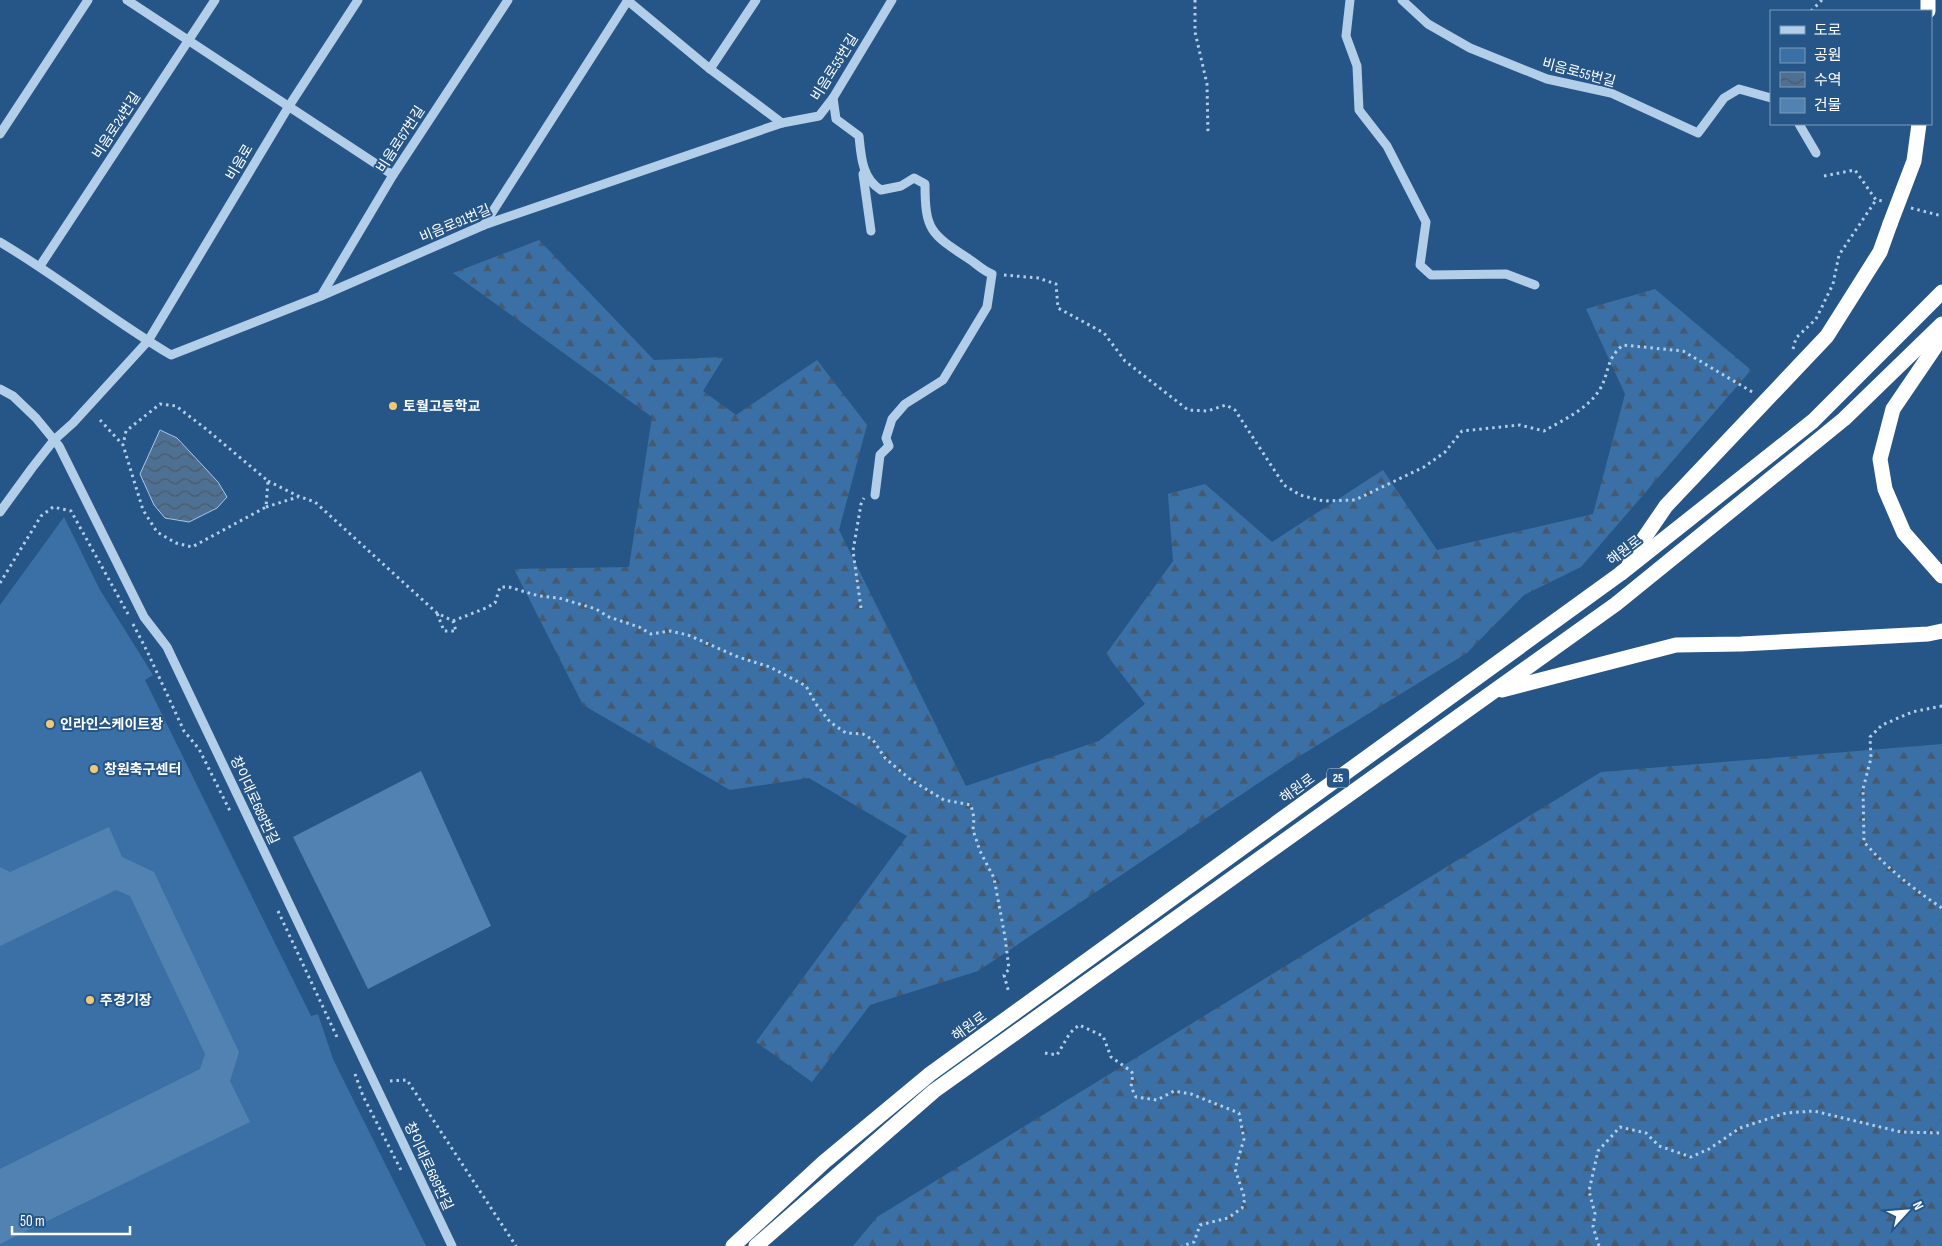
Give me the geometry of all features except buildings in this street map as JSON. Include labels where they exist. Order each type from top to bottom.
[{"type":"highway","points":[[1620,574],[1666,506],[1827,336],[1880,252],[1914,161],[1919,125]]},
{"type":"highway","name":"해원로","points":[[733,1246],[824,1162],[930,1074],[1620,574],[1813,421],[1939,296]]},
{"type":"highway","name":"25","points":[[756,1246],[934,1091],[1616,604],[1844,419],[1942,324]]},
{"type":"highway","points":[[1942,337],[1893,409],[1880,459],[1885,489],[1904,533],[1942,576]]},
{"type":"highway","points":[[1493,692],[1676,645],[1741,644],[1942,631]]},
{"type":"street","points":[[0,134],[88,0]]},
{"type":"street","points":[[127,0],[393,175]]},
{"type":"street","name":"비음로24번길","points":[[40,266],[214,0]]},
{"type":"street","name":"비음로","points":[[0,512],[54,440],[73,423],[148,341],[289,106],[358,0]]},
{"type":"street","name":"비음로67번길","points":[[321,296],[393,175],[508,0]]},
{"type":"street","points":[[484,225],[628,0],[710,69],[782,123]]},
{"type":"street","points":[[710,69],[756,0]]},
{"type":"street","name":"비음로55번길","points":[[782,123],[819,116],[833,98],[892,0]]},
{"type":"street","points":[[1350,0],[1346,36],[1357,66],[1359,110],[1387,146],[1426,222],[1420,265],[1431,275],[1506,274],[1536,285]]},
{"type":"street","name":"비음로55번길","points":[[1402,0],[1428,24],[1470,48],[1546,79],[1611,93],[1698,133],[1724,98],[1738,89],[1770,98]]},
{"type":"street","points":[[833,98],[836,119],[859,136],[871,232]]},
{"type":"street","name":"비음로91번길","points":[[148,341],[171,355],[321,296],[484,225],[782,123]]},
{"type":"street","points":[[1800,125],[1816,153]]},
{"type":"street","points":[[862,161],[872,185],[881,190],[901,186],[914,178],[925,184],[925,207],[932,232],[985,272],[992,274],[987,308],[943,380],[905,404],[892,419],[886,438],[889,446],[880,455],[875,495]]},
{"type":"street","points":[[0,242],[40,266],[148,341]]},
{"type":"street","name":"창이대로689번길","points":[[0,389],[12,396],[36,418],[54,440],[144,617],[167,647],[452,1246]]},
{"type":"path","points":[[1196,0],[1195,32],[1207,84],[1208,135]]},
{"type":"path","points":[[1812,10],[1822,0]]},
{"type":"path","points":[[1824,176],[1855,170]]},
{"type":"path","points":[[1792,354],[1796,338],[1816,319],[1825,302],[1833,284],[1839,255],[1876,200]]},
{"type":"path","points":[[1011,276],[1038,278],[1056,284],[1058,308],[1104,333],[1125,361],[1188,410],[1207,410],[1226,405],[1235,410],[1284,485],[1300,495],[1323,501],[1355,500],[1424,467],[1445,452],[1462,431],[1520,425],[1544,431],[1586,405],[1600,389],[1612,354],[1623,345],[1683,351],[1753,393],[1761,387]]},
{"type":"path","points":[[123,445],[126,431],[160,404],[176,406],[268,481],[315,502],[436,613],[453,621],[486,608],[495,602],[500,587],[509,587],[539,596],[559,598],[596,609],[609,618],[639,627],[651,634],[670,631],[688,636],[738,657],[770,667],[806,686],[825,716],[846,733],[863,734],[873,740],[885,758],[901,773],[944,800],[971,805],[974,818],[973,830],[980,851],[994,878],[1005,937],[1009,969],[1004,975],[1009,993]]},
{"type":"path","points":[[100,420],[123,445],[143,510],[157,532],[176,543],[192,547],[266,507],[298,496]]},
{"type":"path","points":[[266,507],[268,481]]},
{"type":"path","points":[[861,608],[853,551],[861,504],[865,496]]},
{"type":"path","points":[[0,583],[41,516],[53,506],[71,511],[147,651],[184,731],[199,749],[233,818]]},
{"type":"path","points":[[436,613],[444,631],[456,631],[453,621]]},
{"type":"path","points":[[1942,706],[1912,712],[1882,725],[1870,737],[1870,758],[1863,790],[1864,842],[1882,863],[1923,896],[1942,908]]},
{"type":"path","points":[[274,903],[338,1039]]},
{"type":"path","points":[[1045,1053],[1057,1055],[1070,1033],[1079,1025],[1103,1036],[1111,1056],[1131,1071],[1131,1086],[1136,1097],[1158,1100],[1174,1091],[1191,1094],[1238,1114],[1244,1140],[1235,1169],[1245,1199],[1242,1208],[1228,1218],[1200,1226],[1194,1242],[1182,1246]]},
{"type":"path","points":[[351,1066],[363,1096],[404,1177]]},
{"type":"path","points":[[390,1081],[407,1080],[516,1246]]},
{"type":"path","points":[[1599,1246],[1593,1227],[1595,1214],[1590,1191],[1598,1151],[1620,1127],[1646,1133],[1659,1146],[1691,1157],[1709,1149],[1740,1128],[1786,1112],[1814,1111],[1901,1132],[1942,1133]]},
{"type":"green space","points":[[539,240],[654,360],[724,357],[703,391],[736,415],[817,360],[867,425],[839,530],[966,786],[1099,741],[1145,704],[1106,654],[1173,561],[1168,494],[1205,484],[1272,542],[1383,470],[1437,550],[1593,514],[1625,394],[1586,309],[1655,289],[1751,370],[1581,567],[1524,595],[1467,653],[1290,762],[978,971],[870,1005],[812,1082],[756,1042],[907,836],[809,778],[730,790],[583,705],[514,569],[629,567],[652,417],[453,273]]},
{"type":"green space","name":"창원축구센터","points":[[64,517],[100,590],[153,675],[145,680],[311,1016],[318,1014],[333,1059],[426,1246],[0,1246],[0,605]]},
{"type":"green space","points":[[1942,744],[1942,1246],[853,1246],[877,1217],[1601,772]]},
{"type":"water","points":[[160,430],[177,438],[218,482],[227,497],[217,508],[189,522],[165,518],[154,505],[140,474]]},
{"type":"place","name":"토월고등학교","points":[[393,406]]},
{"type":"place","name":"인라인스케이트장","points":[[50,724]]},
{"type":"place","name":"창원축구센터","points":[[94,769]]},
{"type":"place","name":"주경기장","points":[[90,1000]]}]
